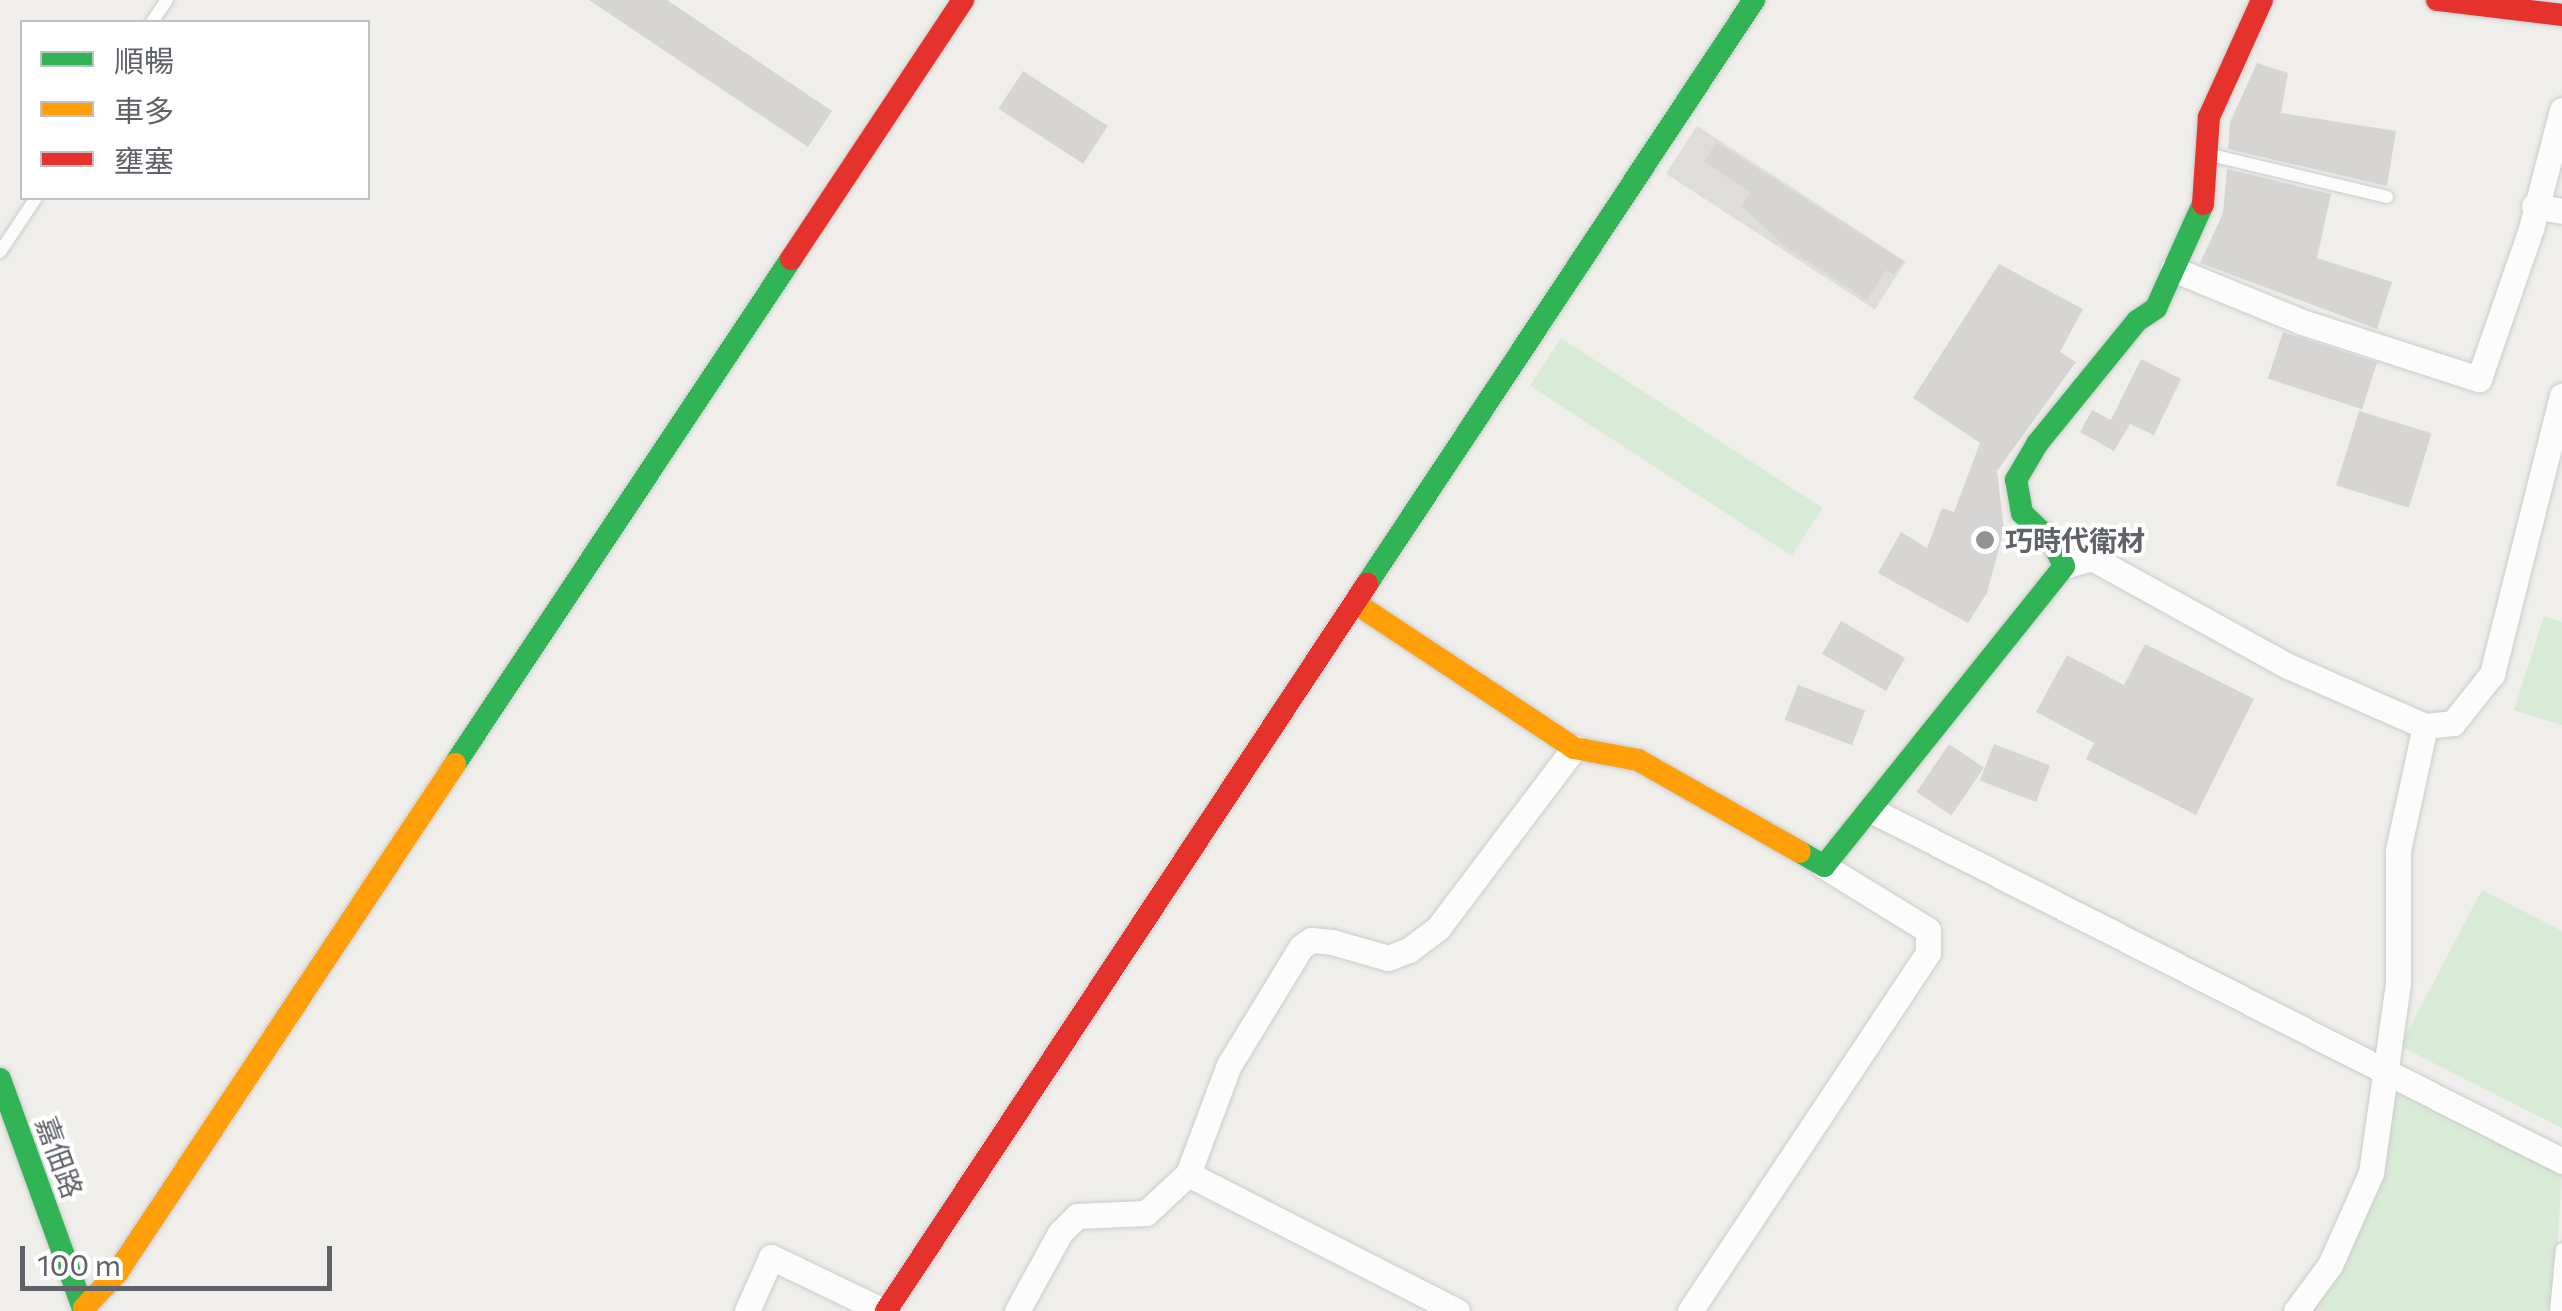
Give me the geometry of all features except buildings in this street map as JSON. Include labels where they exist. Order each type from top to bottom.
[{"type":"street","points":[[84,1310],[117,1273],[962,0]]},
{"type":"street","points":[[747,1311],[771,1257],[885,1311],[1358,604],[1754,0]]},
{"type":"street","points":[[2064,566],[2053,543],[2022,513],[2016,480],[2036,444],[2137,322],[2156,308],[2203,205],[2209,118],[2262,0]]},
{"type":"street","points":[[2437,0],[2562,15]]},
{"type":"street","points":[[2174,269],[2302,322],[2479,379],[2562,110]]},
{"type":"street","points":[[2534,206],[2562,211]]},
{"type":"street","points":[[1824,866],[2064,566],[2092,558],[2288,666],[2425,726],[2453,723],[2492,674],[2562,396]]},
{"type":"street","points":[[1358,604],[1574,748],[1638,760],[1928,930],[1928,953],[1690,1311]]},
{"type":"street","points":[[2296,1311],[2330,1265],[2371,1172],[2398,984],[2398,850],[2425,726]]},
{"type":"street","points":[[1016,1311],[1060,1233],[1078,1216],[1146,1213],[1188,1174],[1228,1065],[1301,946],[1311,940],[1332,942],[1388,958],[1409,950],[1438,928],[1574,748]]},
{"type":"street","points":[[1871,810],[2562,1161]]},
{"type":"street","name":"嘉佃路","points":[[0,1079],[84,1310]]},
{"type":"street","points":[[1188,1174],[1457,1311]]},
{"type":"lane","points":[[2208,155],[2387,197]]},
{"type":"lane","points":[[0,252],[35,200]]},
{"type":"lane","points":[[2556,1311],[2562,1249]]},
{"type":"shaded area","points":[[1697,126],[1906,262],[1875,309],[1666,174]]},
{"type":"green space","points":[[1561,338],[1823,508],[1792,556],[1530,386]]},
{"type":"green space","points":[[2544,616],[2562,622],[2562,725],[2514,710]]},
{"type":"green space","points":[[2482,890],[2562,931],[2562,1128],[2400,1046]]},
{"type":"green space","points":[[2388,1077],[2562,1175],[2553,1311],[2287,1311],[2358,1200]]},
{"type":"traffic: fast","points":[[1367,584],[1754,0]]},
{"type":"traffic: fast","points":[[1800,852],[1824,866],[2064,566],[2053,543],[2022,513],[2016,480],[2037,444],[2137,321],[2156,308],[2203,204]]},
{"type":"traffic: fast","points":[[455,764],[791,259]]},
{"type":"traffic: fast","points":[[0,1079],[84,1311]]},
{"type":"traffic: slow","points":[[1358,605],[1574,748],[1638,760],[1800,852]]},
{"type":"traffic: slow","points":[[84,1308],[117,1273],[455,764]]},
{"type":"traffic: jam","points":[[791,259],[963,0]]},
{"type":"traffic: jam","points":[[2203,204],[2209,117],[2262,0]]},
{"type":"traffic: jam","points":[[2437,0],[2562,15]]},
{"type":"traffic: jam","points":[[886,1311],[1367,584]]},
{"type":"place","name":"巧時代衛材","points":[[1985,540]]}]
